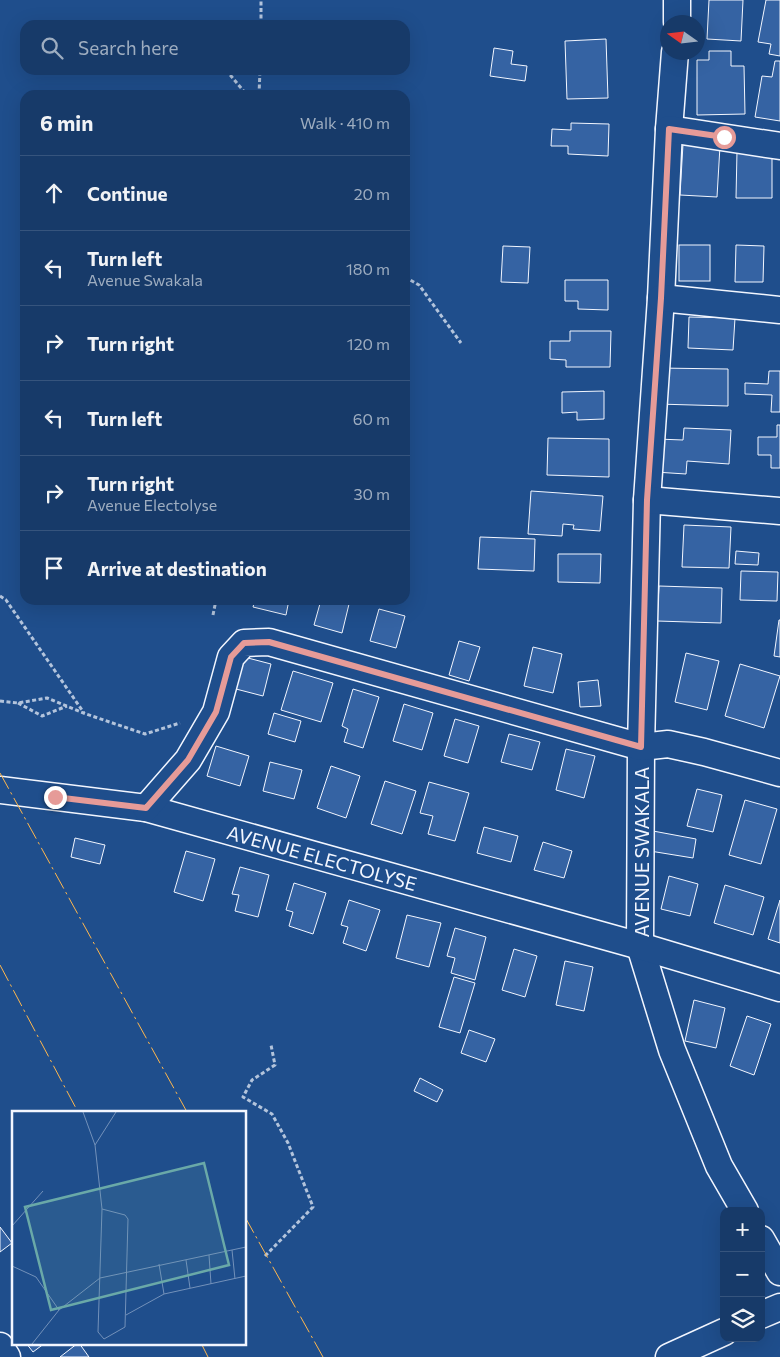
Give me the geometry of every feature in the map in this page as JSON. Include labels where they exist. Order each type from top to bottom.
[{"type":"street","points":[[677,0],[677,15]]},
{"type":"street","name":"AVENUE SWAKALA","points":[[674,60],[647,500],[641,747],[640,946],[672,1050],[719,1166],[743,1207]]},
{"type":"street","points":[[669,129],[780,146]]},
{"type":"street","points":[[661,298],[780,310]]},
{"type":"street","points":[[647,500],[780,511]]},
{"type":"street","points":[[146,808],[188,760],[216,712],[231,657],[244,643],[269,642],[641,747],[668,744],[780,773]]},
{"type":"street","name":"AVENUE ELECTOLYSE","points":[[0,790],[146,808],[640,946],[780,988]]},
{"type":"street","points":[[765,1246],[780,1272]]},
{"type":"street","points":[[765,1313],[780,1307]]},
{"type":"street","points":[[669,1357],[720,1334]]},
{"type":"street","points":[[0,1346],[8,1357]]},
{"type":"path","points":[[261,0],[261,20]]},
{"type":"path","points":[[230,75],[243,90]]},
{"type":"path","points":[[259,90],[260,75]]},
{"type":"path","points":[[410,280],[420,285],[461,343]]},
{"type":"path","points":[[0,596],[6,600],[86,714]]},
{"type":"path","points":[[213,615],[215,605]]},
{"type":"path","points":[[0,701],[18,703],[47,698],[86,714],[145,734],[180,723]]},
{"type":"path","points":[[18,703],[42,716],[67,706]]},
{"type":"path","points":[[265,1256],[313,1207],[288,1144],[272,1114],[243,1097],[252,1080],[275,1065],[271,1045]]},
{"type":"building","points":[[709,0],[743,0],[741,41],[707,39]]},
{"type":"building","points":[[766,0],[780,0],[780,56],[769,54],[771,44],[758,42]]},
{"type":"building","points":[[606,39],[608,98],[567,99],[565,41]]},
{"type":"building","points":[[494,48],[513,51],[511,64],[527,66],[525,81],[490,76]]},
{"type":"building","points":[[709,51],[731,51],[731,66],[744,66],[745,114],[697,115],[697,60],[709,60]]},
{"type":"building","points":[[775,61],[780,61],[780,121],[755,117],[762,76],[772,77]]},
{"type":"building","points":[[571,123],[609,124],[608,156],[568,154],[568,146],[551,146],[552,129],[571,130]]},
{"type":"building","points":[[683,144],[720,146],[717,197],[680,195]]},
{"type":"building","points":[[737,151],[772,151],[772,198],[736,198]]},
{"type":"building","points":[[679,245],[710,245],[710,281],[679,281]]},
{"type":"building","points":[[736,245],[764,246],[763,282],[735,282]]},
{"type":"building","points":[[503,246],[530,247],[528,283],[501,282]]},
{"type":"building","points":[[565,280],[608,280],[608,310],[578,309],[578,301],[565,301]]},
{"type":"building","points":[[689,317],[735,318],[733,350],[688,348]]},
{"type":"building","points":[[570,331],[611,331],[610,367],[566,367],[566,360],[550,359],[550,341],[570,341]]},
{"type":"building","points":[[658,368],[728,369],[728,406],[657,404]]},
{"type":"building","points":[[769,371],[780,371],[780,412],[771,412],[772,395],[745,394],[745,383],[768,384]]},
{"type":"building","points":[[604,391],[604,419],[577,420],[577,412],[562,413],[562,392]]},
{"type":"building","points":[[777,425],[780,425],[780,468],[771,468],[771,455],[758,455],[758,437],[777,437]]},
{"type":"building","points":[[684,428],[731,430],[729,464],[687,461],[686,474],[655,472],[657,439],[683,440]]},
{"type":"building","points":[[548,438],[609,439],[609,477],[547,475]]},
{"type":"building","points":[[531,491],[603,496],[600,531],[573,529],[574,525],[563,524],[562,536],[528,534]]},
{"type":"building","points":[[684,525],[731,527],[729,568],[682,567]]},
{"type":"building","points":[[480,537],[535,539],[534,571],[478,569]]},
{"type":"building","points":[[736,551],[759,553],[758,565],[735,564]]},
{"type":"building","points":[[558,554],[601,554],[600,583],[558,582]]},
{"type":"building","points":[[741,571],[778,572],[777,601],[740,600]]},
{"type":"building","points":[[659,586],[722,588],[721,623],[657,621]]},
{"type":"building","points":[[254,605],[288,605],[286,615],[253,607]]},
{"type":"building","points":[[320,605],[349,605],[342,633],[314,625]]},
{"type":"building","points":[[379,609],[405,616],[396,648],[370,641]]},
{"type":"building","points":[[780,620],[780,657],[774,656]]},
{"type":"building","points":[[459,641],[480,647],[469,681],[449,675]]},
{"type":"building","points":[[533,647],[562,654],[553,693],[524,686]]},
{"type":"building","points":[[686,653],[719,661],[707,710],[675,702]]},
{"type":"building","points":[[244,657],[271,664],[263,696],[236,689]]},
{"type":"building","points":[[740,664],[780,676],[764,728],[725,716]]},
{"type":"building","points":[[293,671],[333,683],[321,722],[281,710]]},
{"type":"building","points":[[598,680],[601,706],[580,707],[578,682]]},
{"type":"building","points":[[353,689],[379,697],[363,748],[344,742],[348,729],[342,726]]},
{"type":"building","points":[[404,704],[433,713],[422,750],[393,741]]},
{"type":"building","points":[[274,713],[301,721],[295,742],[268,734]]},
{"type":"building","points":[[455,719],[479,726],[468,763],[444,756]]},
{"type":"building","points":[[509,734],[540,742],[532,770],[501,762]]},
{"type":"building","points":[[216,746],[249,756],[240,786],[207,776]]},
{"type":"building","points":[[566,749],[595,756],[584,798],[556,790]]},
{"type":"building","points":[[270,762],[302,770],[294,799],[263,791]]},
{"type":"building","points":[[331,766],[360,776],[346,818],[317,808]]},
{"type":"building","points":[[385,781],[416,791],[402,834],[371,824]]},
{"type":"building","points":[[429,782],[469,793],[455,841],[428,834],[433,816],[420,813]]},
{"type":"building","points":[[697,789],[722,795],[713,832],[687,826]]},
{"type":"building","points":[[745,800],[777,809],[761,864],[729,855]]},
{"type":"building","points":[[484,827],[518,836],[511,862],[477,853]]},
{"type":"building","points":[[653,831],[696,839],[693,858],[650,851]]},
{"type":"building","points":[[75,838],[105,845],[100,864],[71,857]]},
{"type":"building","points":[[543,842],[572,851],[564,878],[534,870]]},
{"type":"building","points":[[186,851],[215,859],[203,901],[174,892]]},
{"type":"building","points":[[240,867],[269,875],[258,917],[235,911],[239,895],[232,894]]},
{"type":"building","points":[[669,876],[698,884],[690,916],[661,909]]},
{"type":"building","points":[[294,883],[326,893],[313,934],[289,926],[293,912],[286,910]]},
{"type":"building","points":[[725,885],[764,897],[753,935],[714,923]]},
{"type":"building","points":[[349,900],[380,910],[366,951],[343,943],[348,927],[341,925]]},
{"type":"building","points":[[780,900],[780,943],[768,939]]},
{"type":"building","points":[[407,915],[441,923],[429,967],[396,958]]},
{"type":"building","points":[[455,928],[486,937],[475,980],[451,973],[455,958],[447,956]]},
{"type":"building","points":[[514,949],[537,956],[525,997],[502,990]]},
{"type":"building","points":[[565,961],[593,967],[584,1011],[556,1005]]},
{"type":"building","points":[[454,977],[475,983],[460,1033],[439,1027]]},
{"type":"building","points":[[694,1000],[725,1008],[716,1048],[685,1041]]},
{"type":"building","points":[[747,1016],[771,1024],[754,1075],[730,1066]]},
{"type":"building","points":[[469,1030],[495,1039],[486,1062],[461,1053]]},
{"type":"building","points":[[420,1078],[443,1090],[437,1102],[414,1091]]},
{"type":"building","points":[[0,1227],[12,1243],[0,1252]]},
{"type":"building","points":[[27,1344],[44,1344],[33,1352]]},
{"type":"building","points":[[77,1344],[80,1344],[89,1357],[60,1357]]},
{"type":"power","points":[[0,773],[186,1111]]},
{"type":"power","points":[[0,965],[77,1111]]},
{"type":"power","points":[[246,1219],[323,1357]]},
{"type":"power","points":[[202,1344],[208,1357]]},
{"type":"route","points":[[55,797],[146,808],[188,760],[216,712],[231,657],[244,643],[269,642],[641,747],[647,500],[661,298],[669,129],[724,137]]}]
